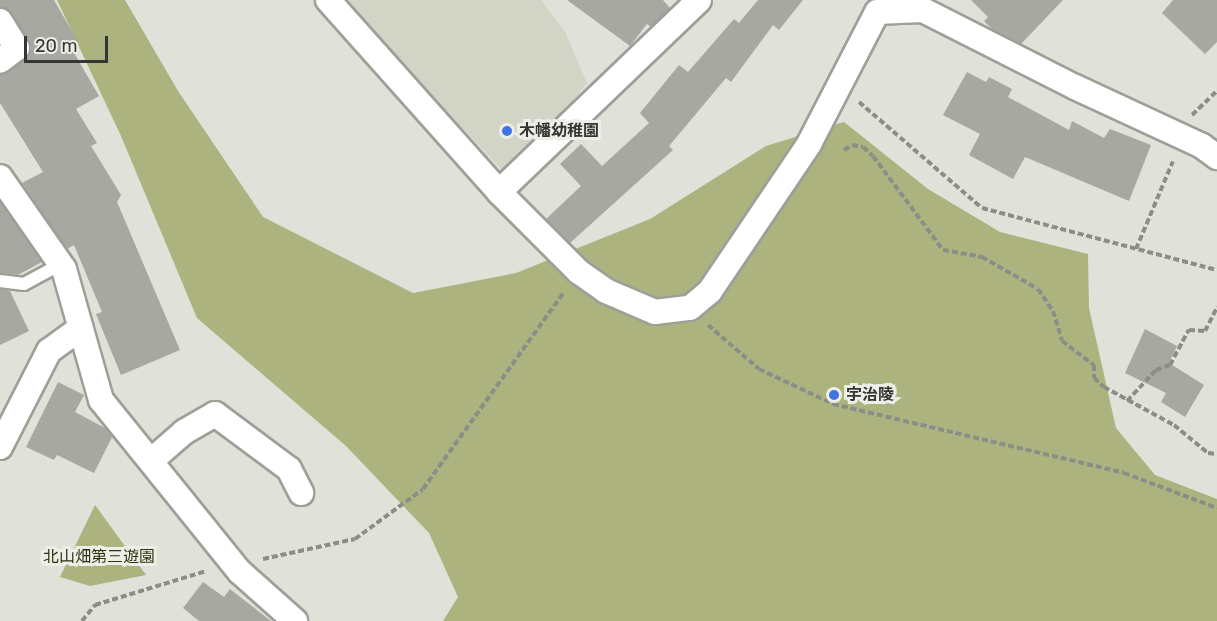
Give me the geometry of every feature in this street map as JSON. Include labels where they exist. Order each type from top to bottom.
[{"type":"street","points":[[328,0],[499,192],[579,272],[606,291],[655,312],[690,308],[710,291],[762,219],[809,144],[877,12],[922,10],[1183,137],[1217,157]]},
{"type":"street","points":[[499,192],[693,2]]},
{"type":"street","points":[[0,21],[17,48],[0,61]]},
{"type":"street","points":[[0,177],[61,264],[101,400],[152,460],[233,563],[295,621]]},
{"type":"street","points":[[0,447],[49,351],[81,328]]},
{"type":"street","points":[[152,460],[184,432],[215,414],[289,469],[301,493]]},
{"type":"lane","points":[[0,281],[24,284],[61,264]]},
{"type":"path","points":[[838,84],[982,208],[1217,270]]},
{"type":"path","points":[[1136,249],[1195,109],[1217,91]]},
{"type":"path","points":[[844,150],[852,145],[863,147],[873,156],[943,250],[982,256],[1038,289],[1053,311],[1062,341],[1094,365],[1094,378],[1127,401],[1174,425],[1208,453],[1217,454]]},
{"type":"path","points":[[82,621],[95,605],[233,563],[355,539],[423,489],[579,272]]},
{"type":"path","points":[[1127,401],[1156,370],[1170,365],[1190,330],[1205,331],[1217,307]]},
{"type":"path","points":[[690,308],[759,369],[833,404],[1124,473],[1217,508]]},
{"type":"shaded area","name":"木幡幼稚園","points":[[341,0],[541,0],[565,32],[587,83],[512,180]]},
{"type":"green space","points":[[57,0],[125,0],[178,91],[263,217],[413,293],[516,273],[650,219],[766,146],[844,122],[928,189],[1000,232],[1088,254],[1089,308],[1116,428],[1155,475],[1217,499],[1217,621],[443,621],[458,597],[429,533],[346,446],[197,318],[121,136]]},
{"type":"green space","name":"北山畑第三遊園","points":[[95,505],[146,575],[90,586],[60,577]]},
{"type":"building","points":[[0,0],[54,0],[77,40],[69,44],[99,96],[76,109],[97,143],[91,146],[121,195],[117,202],[180,350],[121,375],[96,314],[102,312],[74,245],[67,249],[22,183],[43,172],[0,103],[0,75],[26,59],[31,46],[12,13],[0,7]]},
{"type":"building","points":[[567,0],[663,0],[670,8],[651,27],[647,24],[630,46]]},
{"type":"building","points":[[758,0],[803,0],[779,30],[773,25],[731,82],[726,78],[669,146],[673,150],[570,243],[546,219],[581,186],[560,164],[581,144],[602,166],[649,123],[640,113],[679,65],[688,72],[734,19],[739,23]]},
{"type":"building","points":[[971,0],[1063,0],[1021,44],[993,30],[984,21],[988,17]]},
{"type":"building","points":[[1173,0],[1217,0],[1217,42],[1205,54],[1162,13]]},
{"type":"building","points":[[967,72],[986,82],[989,77],[1012,89],[1008,97],[1069,130],[1072,121],[1104,138],[1110,129],[1151,145],[1129,201],[1025,157],[1013,179],[969,155],[980,134],[943,115]]},
{"type":"building","points":[[0,202],[42,262],[18,275],[0,273]]},
{"type":"building","points":[[0,289],[10,291],[29,331],[0,345]]},
{"type":"building","points":[[1145,329],[1177,346],[1169,363],[1204,385],[1185,417],[1161,402],[1166,393],[1125,373]]},
{"type":"building","points":[[58,382],[84,395],[75,412],[105,428],[112,437],[94,473],[57,455],[54,460],[26,447]]},
{"type":"building","points":[[203,582],[224,597],[230,589],[271,621],[199,621],[183,608]]},
{"type":"place","name":"木幡幼稚園","points":[[507,131]]},
{"type":"place","name":"宇治陵","points":[[834,395]]}]
